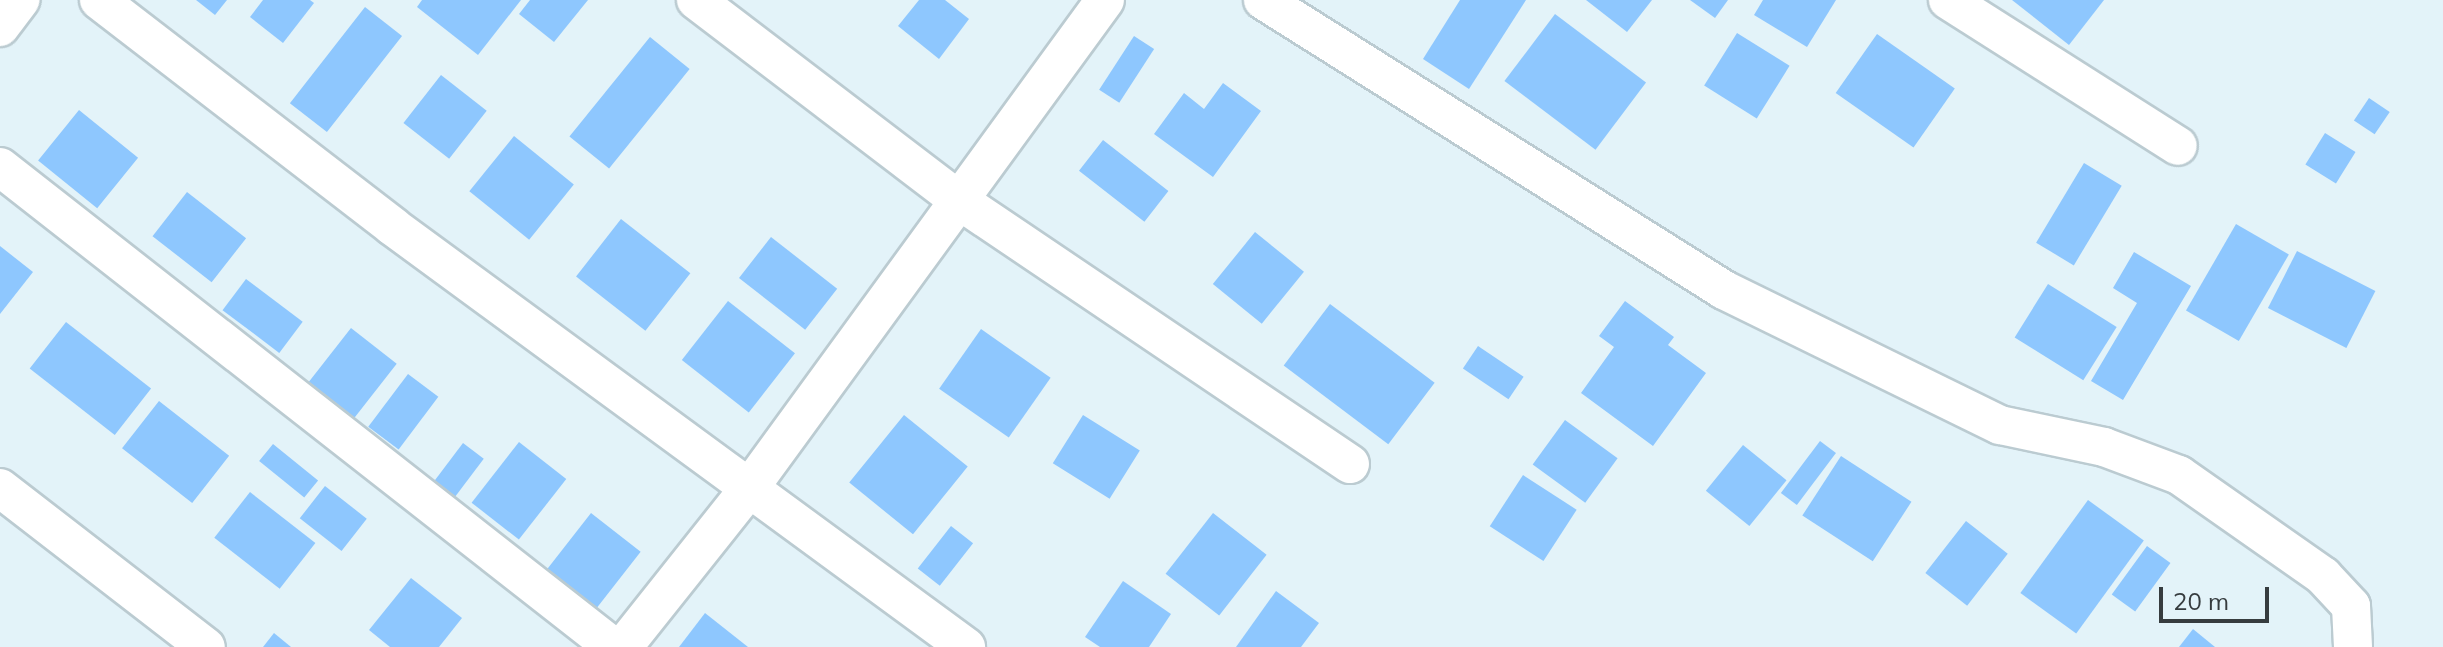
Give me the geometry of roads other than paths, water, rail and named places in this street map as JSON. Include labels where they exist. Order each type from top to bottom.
[{"type":"street","points":[[0,27],[20,0]]},
{"type":"street","points":[[99,0],[748,490],[966,647]]},
{"type":"street","points":[[696,0],[957,199],[1350,464]]},
{"type":"street","points":[[623,647],[748,490],[957,199],[1105,0]]},
{"type":"street","points":[[1263,0],[1724,290],[2000,425],[2104,447],[2179,475],[2323,576],[2351,606],[2353,647]]},
{"type":"street","points":[[1948,0],[2178,146]]},
{"type":"street","points":[[0,167],[613,647]]},
{"type":"street","points":[[0,488],[183,640]]}]
